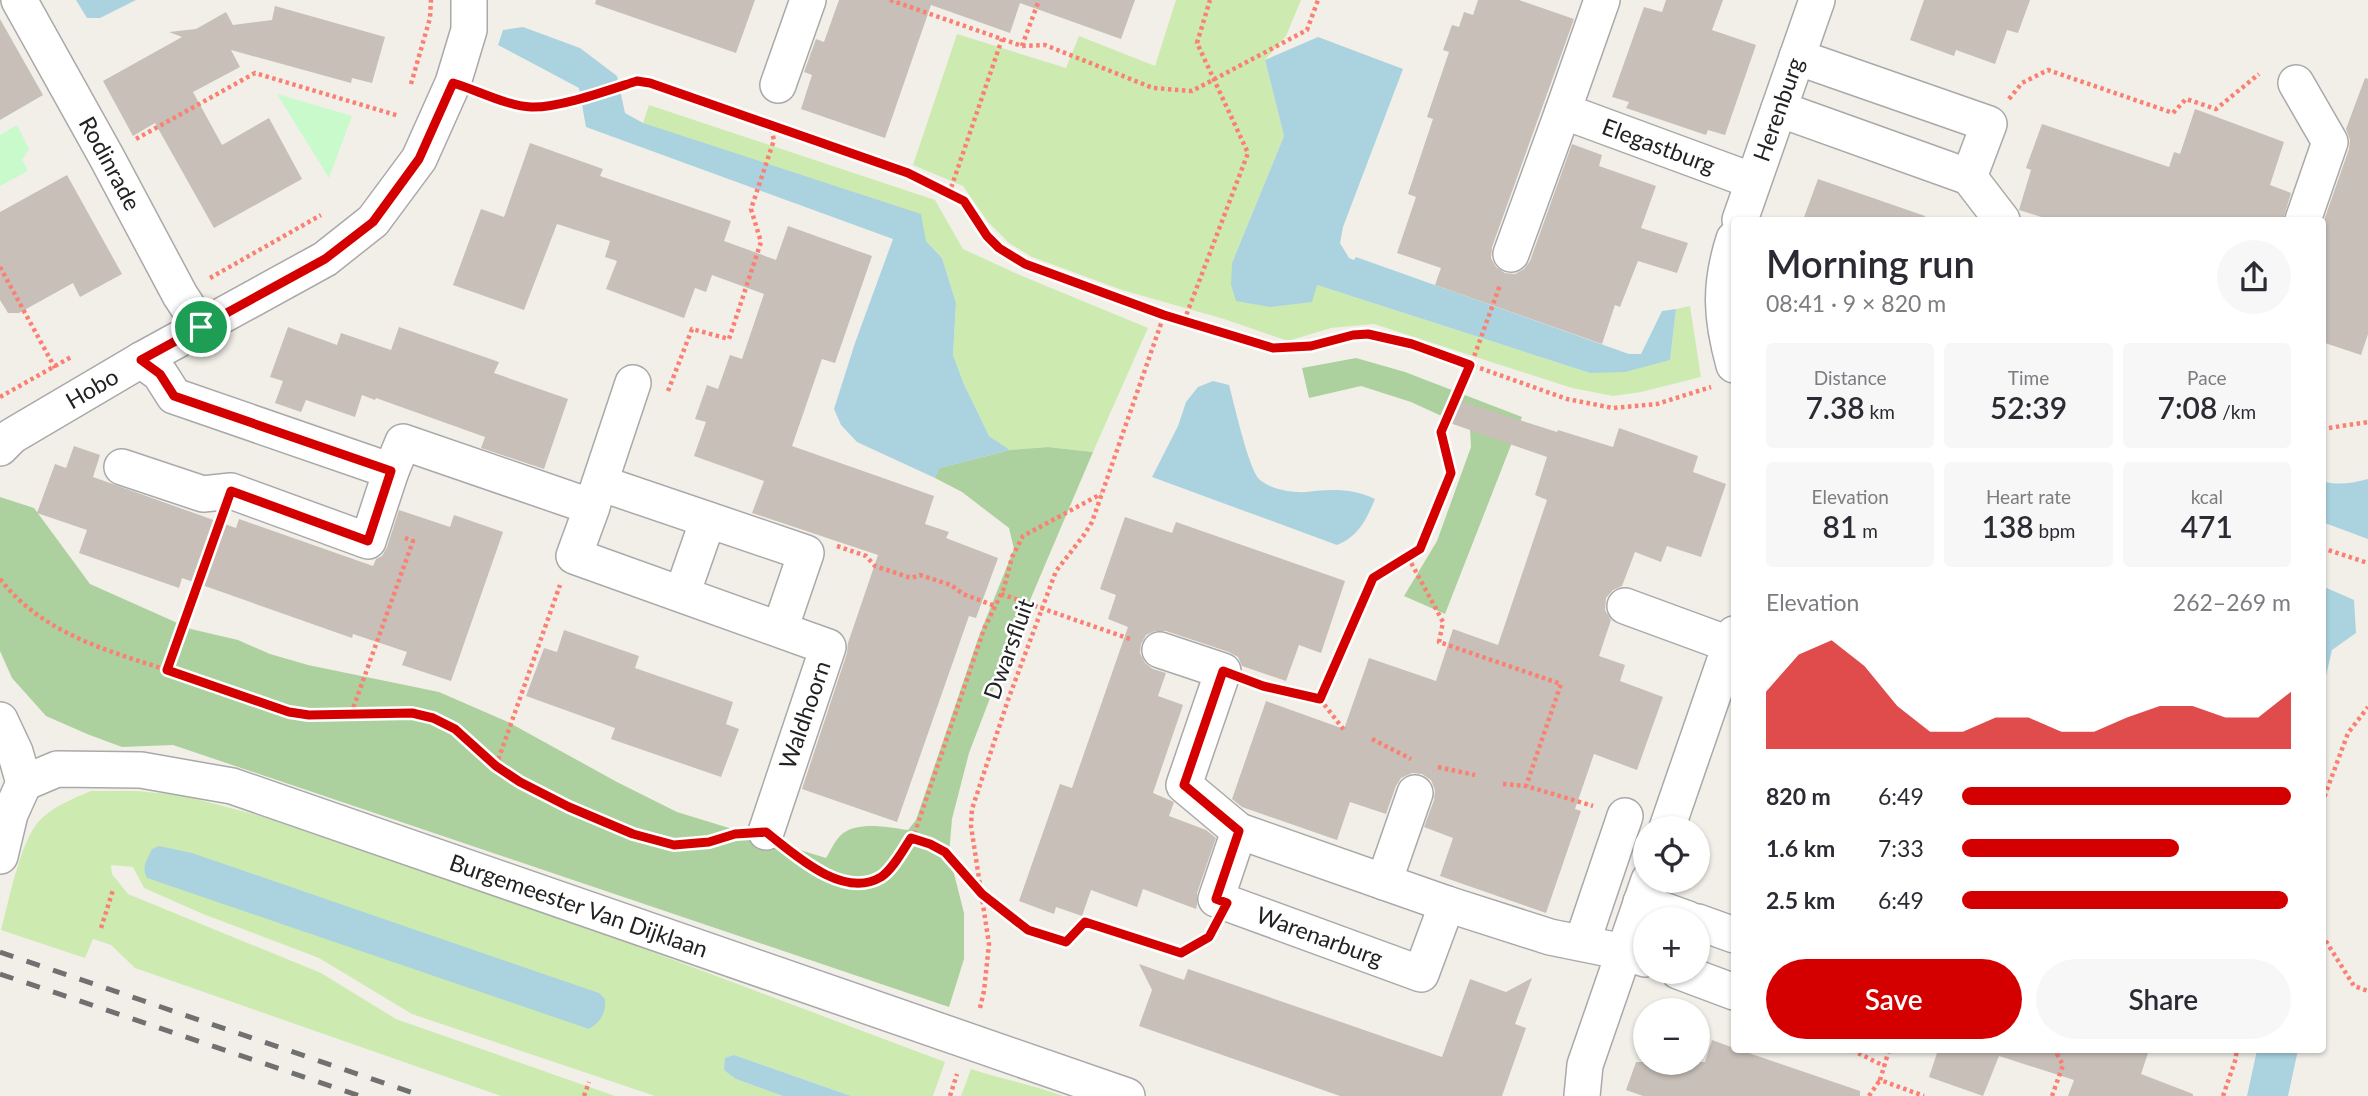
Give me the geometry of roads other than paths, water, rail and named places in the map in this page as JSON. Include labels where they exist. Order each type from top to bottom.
[{"type":"street","name":"Rodinrade","points":[[19,0],[180,295],[201,327]]},
{"type":"street","name":"Hobo","points":[[0,448],[12,436],[79,396],[325,259],[373,222],[419,159],[453,83],[469,30],[470,0]]},
{"type":"street","points":[[778,85],[808,0]]},
{"type":"street","points":[[1511,254],[1602,0]]},
{"type":"street","name":"Herenburg","points":[[1741,217],[1817,0]]},
{"type":"street","points":[[1797,57],[1989,124],[1969,177]]},
{"type":"street","points":[[2296,83],[2330,142],[2304,217]]},
{"type":"street","points":[[1779,109],[1969,177],[2000,217]]},
{"type":"street","name":"Elegastburg","points":[[1563,111],[1753,181]]},
{"type":"street","points":[[1723,376],[1723,302],[1731,249]]},
{"type":"street","points":[[141,360],[160,374],[174,396],[391,471]]},
{"type":"street","points":[[596,495],[633,383]]},
{"type":"street","points":[[122,467],[203,494],[231,491],[368,541],[403,442],[596,495],[708,520],[806,552],[780,629]]},
{"type":"street","name":"Waldhoorn","points":[[596,495],[575,556],[828,647],[766,832]]},
{"type":"street","points":[[682,594],[708,520]]},
{"type":"street","points":[[1625,606],[1731,641]]},
{"type":"street","points":[[1160,650],[1223,671],[1184,785],[1239,831],[1550,937],[1633,956]]},
{"type":"street","points":[[1672,816],[1723,703],[1731,654]]},
{"type":"street","points":[[0,720],[15,752],[24,783],[10,814],[0,856]]},
{"type":"street","name":"Burgemeester Van Dijklaan","points":[[24,783],[57,769],[141,770],[232,786],[1127,1096]]},
{"type":"street","points":[[1384,882],[1418,778]]},
{"type":"street","points":[[1582,943],[1625,816]]},
{"type":"street","name":"Warenarburg","points":[[1239,831],[1216,899],[1421,974],[1447,904]]},
{"type":"street","points":[[1648,893],[1670,907]]},
{"type":"street","points":[[1710,926],[1731,934]]},
{"type":"street","points":[[1562,1096],[1584,1080],[1633,961]]},
{"type":"street","points":[[1710,983],[1731,991]]},
{"type":"water","points":[[76,0],[136,0],[100,18],[87,18]]},
{"type":"water","points":[[523,27],[580,48],[617,76],[625,113],[643,123],[921,214],[926,241],[942,258],[956,303],[953,355],[963,382],[989,436],[1010,450],[940,468],[935,478],[857,442],[841,425],[834,409],[893,239],[586,127],[579,88],[498,45],[503,30]]},
{"type":"water","points":[[1318,37],[1403,69],[1343,227],[1340,243],[1349,258],[1354,260],[1356,257],[1629,354],[1641,354],[1662,311],[1676,309],[1670,360],[1625,372],[1590,373],[1317,285],[1312,302],[1270,307],[1236,301],[1231,285],[1232,263],[1284,136],[1265,60]]},
{"type":"water","points":[[1213,381],[1229,385],[1250,462],[1263,482],[1288,491],[1341,490],[1375,499],[1365,520],[1351,537],[1337,545],[1152,477],[1178,426],[1186,402],[1198,387]]},
{"type":"water","points":[[2368,479],[2368,539],[2326,523],[2326,482],[2345,483]]},
{"type":"water","points":[[2326,588],[2354,600],[2356,633],[2332,650],[2326,676]]},
{"type":"water","points":[[159,846],[192,853],[599,993],[605,999],[604,1013],[589,1029],[147,878],[147,860],[152,849]]},
{"type":"water","points":[[2256,1053],[2297,1053],[2288,1096],[2247,1096]]},
{"type":"water","points":[[734,1055],[851,1096],[783,1096],[736,1079],[724,1070],[725,1058]]},
{"type":"railway","points":[[0,952],[422,1096]]},
{"type":"railway","points":[[0,974],[360,1096]]}]
